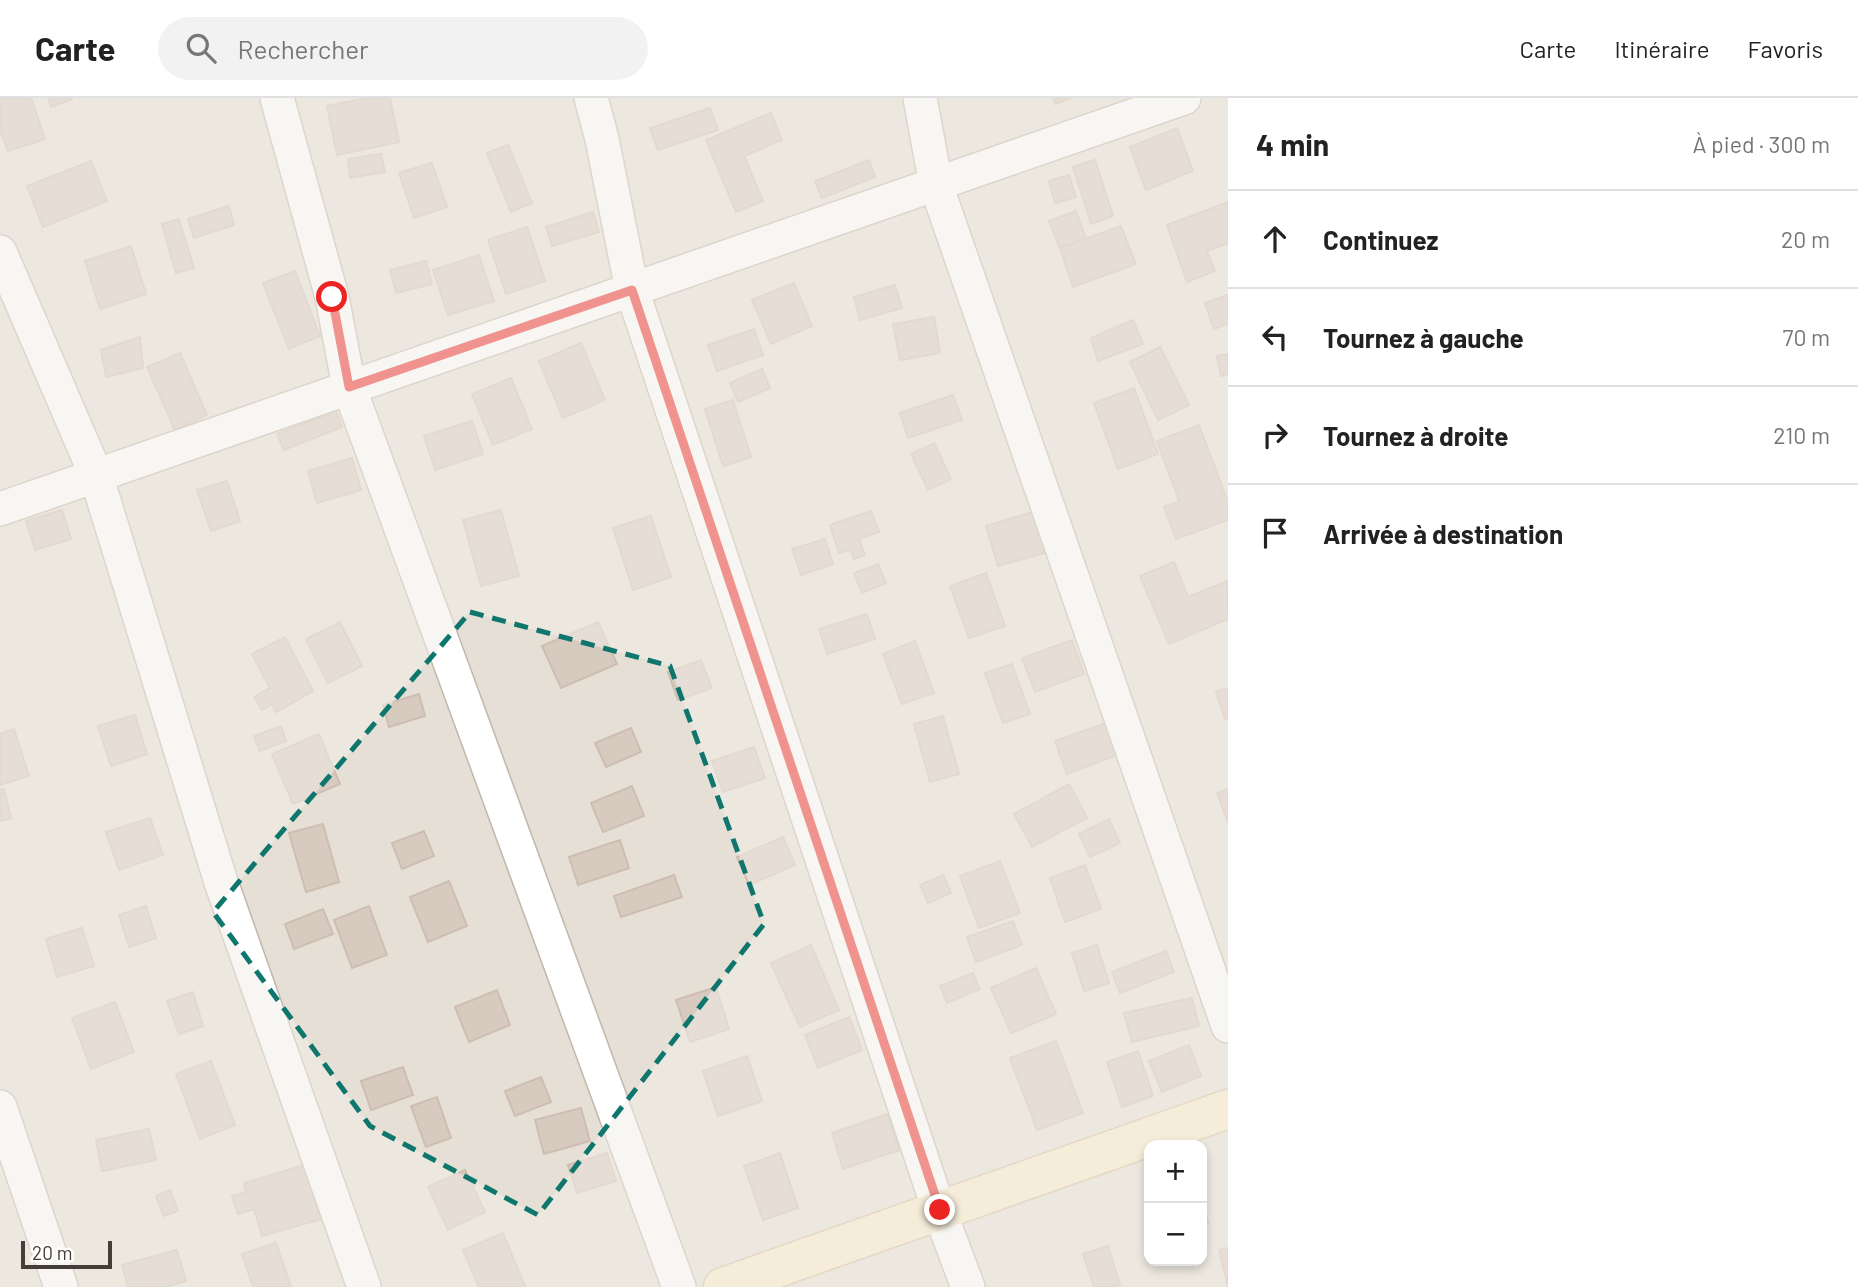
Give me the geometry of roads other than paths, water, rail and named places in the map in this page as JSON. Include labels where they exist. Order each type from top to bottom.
[{"type":"street","points":[[277,98],[332,297],[349,387],[680,1287]]},
{"type":"street","points":[[591,98],[602,139],[632,290],[968,1287]]},
{"type":"street","points":[[920,98],[936,185],[1228,1026]]},
{"type":"street","points":[[0,509],[1184,98]]},
{"type":"street","points":[[0,252],[96,475],[220,882],[364,1287]]},
{"type":"street","points":[[0,1107],[61,1287]]},
{"type":"street","points":[[723,1287],[1228,1109]]}]
